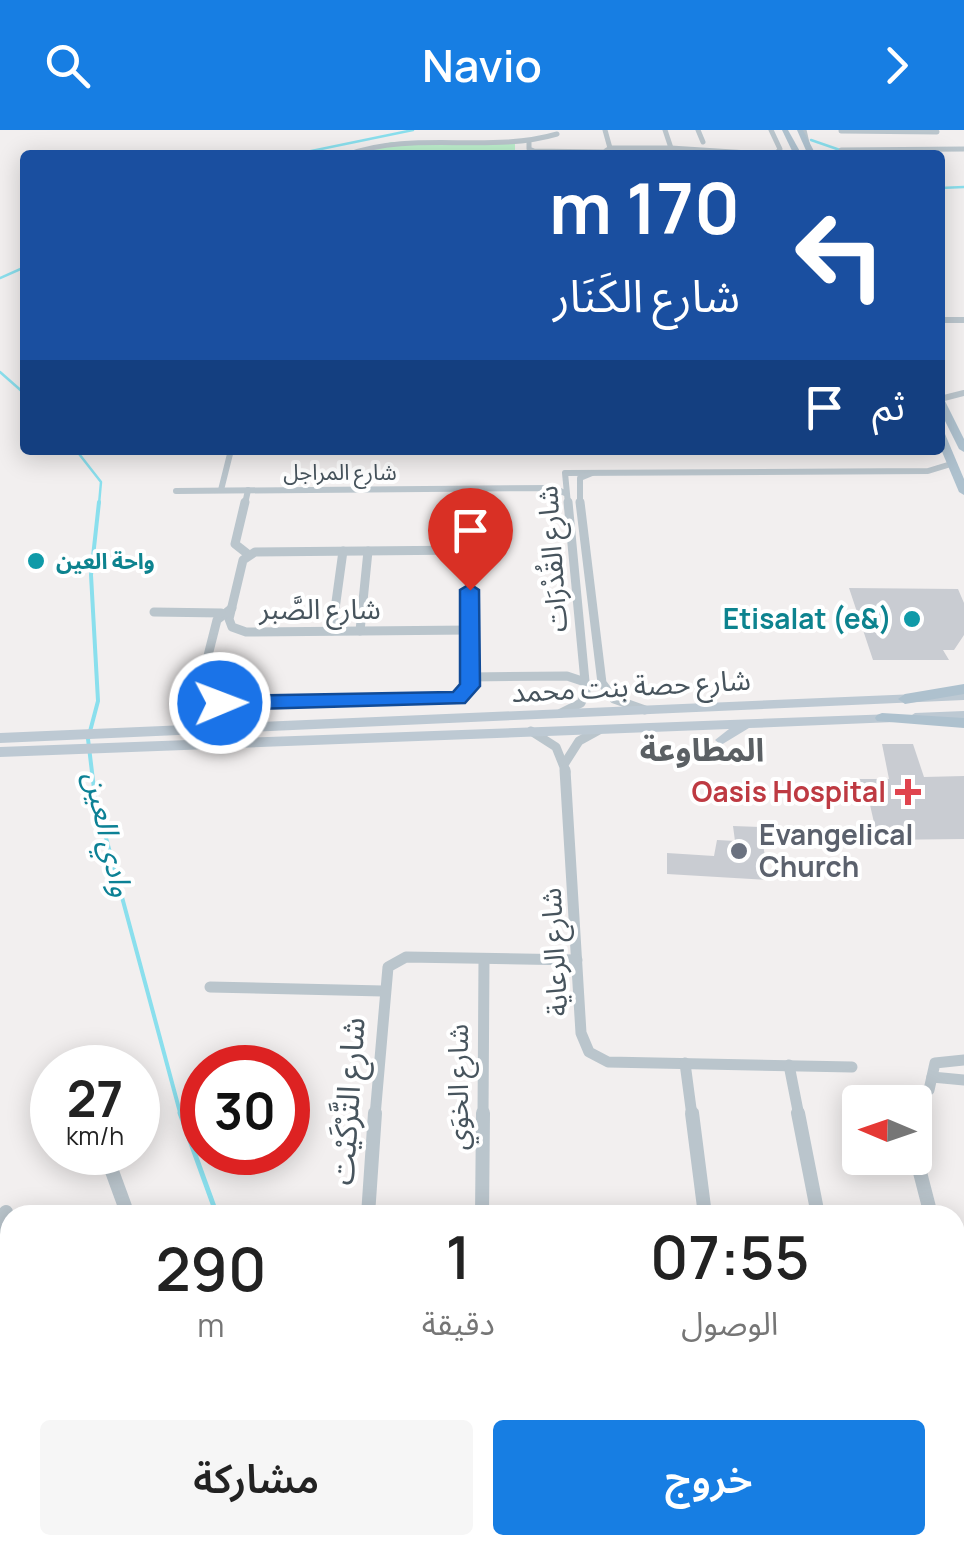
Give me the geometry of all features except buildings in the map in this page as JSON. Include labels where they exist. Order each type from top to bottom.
[{"type":"main road","points":[[945,410],[964,449]]},
{"type":"main road","points":[[945,439],[964,473]]},
{"type":"main road","points":[[945,445],[964,492]]},
{"type":"main road","points":[[906,699],[964,693]]},
{"type":"main road","name":"شارع حصة بنت محمد","points":[[0,752],[558,714],[906,699]]},
{"type":"main road","name":"شارع حصة بنت محمد","points":[[0,738],[530,731],[964,715]]},
{"type":"main road","points":[[882,718],[964,723]]},
{"type":"main road","points":[[722,740],[747,723]]},
{"type":"street","points":[[604,130],[609,146]]},
{"type":"street","points":[[665,130],[670,146]]},
{"type":"street","points":[[698,130],[703,142]]},
{"type":"street","points":[[842,139],[937,132]]},
{"type":"street","points":[[353,150],[393,140],[529,141],[557,134]]},
{"type":"street","points":[[842,139],[855,149],[964,149]]},
{"type":"street","points":[[842,139],[850,146],[864,149]]},
{"type":"street","points":[[529,141],[532,150]]},
{"type":"street","points":[[606,150],[609,146]]},
{"type":"street","points":[[609,146],[724,150]]},
{"type":"street","points":[[948,387],[964,391]]},
{"type":"street","points":[[220,490],[230,455]]},
{"type":"street","name":"شارع القُدْرَات","points":[[586,682],[563,475],[928,470],[951,464]]},
{"type":"street","name":"شارع القُدْرَات","points":[[577,477],[606,692],[618,702],[646,710]]},
{"type":"street","name":"شارع المراجل","points":[[553,488],[564,482]]},
{"type":"street","points":[[221,614],[200,687],[201,694],[210,701],[448,700],[468,692],[469,488]]},
{"type":"street","name":"شارع المراجل","points":[[176,491],[553,488],[565,493]]},
{"type":"street","name":"شارع المراجل","points":[[248,490],[234,544],[248,555]]},
{"type":"street","points":[[360,631],[368,550]]},
{"type":"street","name":"شارع الصَّبر","points":[[470,550],[262,551],[248,555],[243,560],[229,622],[238,630],[470,630]]},
{"type":"street","points":[[332,631],[342,551]]},
{"type":"street","points":[[154,612],[221,614],[232,608]]},
{"type":"street","points":[[582,646],[598,646]]},
{"type":"street","points":[[567,676],[584,668]]},
{"type":"street","points":[[470,677],[567,676],[586,682],[584,700],[558,714]]},
{"type":"street","points":[[530,731],[556,747],[566,762],[579,741],[605,728]]},
{"type":"street","name":"شارع الرعاية","points":[[566,762],[581,1034],[589,1052],[608,1062],[852,1067]]},
{"type":"street","name":"شارع التَّرْكَيْت","points":[[369,1205],[386,971],[401,958],[577,960]]},
{"type":"street","name":"شارع الخوَي","points":[[482,1205],[484,959]]},
{"type":"street","name":"شارع التَّرْكَيْت","points":[[210,986],[383,991]]},
{"type":"street","points":[[929,1085],[938,1060],[964,1060]]},
{"type":"street","points":[[685,1063],[704,1205]]},
{"type":"street","points":[[790,1065],[816,1205]]},
{"type":"street","points":[[932,1077],[964,1080]]},
{"type":"street","points":[[113,1175],[124,1205]]},
{"type":"street","points":[[921,1175],[928,1205]]},
{"type":"green space","points":[[391,142],[515,142],[515,150],[368,150]]},
{"type":"waterway","name":"وادي العين","points":[[316,150],[413,130]]},
{"type":"waterway","points":[[811,140],[840,150]]},
{"type":"waterway","name":"وادي العين","points":[[945,188],[964,187]]},
{"type":"waterway","name":"وادي العين","points":[[0,278],[20,269]]},
{"type":"waterway","name":"وادي العين","points":[[0,372],[20,390]]},
{"type":"waterway","name":"وادي العين","points":[[80,455],[101,482],[99,504]]},
{"type":"waterway","name":"وادي العين","points":[[99,502],[91,575],[98,701],[88,739],[95,797],[180,1112]]},
{"type":"waterway","name":"وادي العين","points":[[202,1175],[213,1205]]},
{"type":"place","name":"واحة العين","points":[[36,561]]},
{"type":"place","name":"Etisalat (e&)","points":[[912,619]]},
{"type":"place","name":"Oasis Hospital","points":[[908,792]]},
{"type":"place","name":"Evangelical Church","points":[[739,851]]},
{"type":"district","name":"المطاوعة","points":[[702,750]]},
{"type":"route","points":[[220,703],[458,698],[470,686],[470,590]]}]
